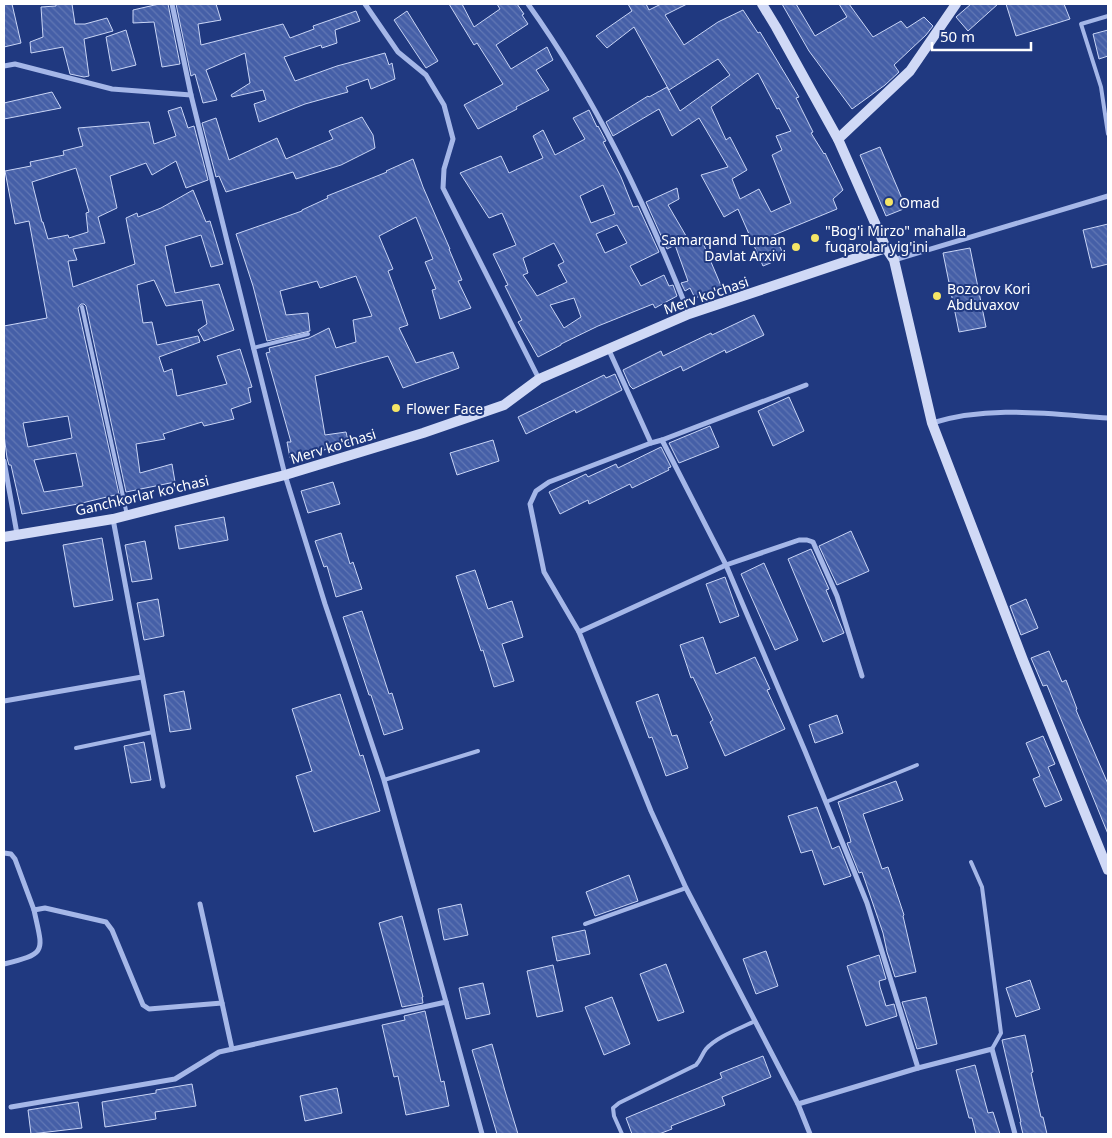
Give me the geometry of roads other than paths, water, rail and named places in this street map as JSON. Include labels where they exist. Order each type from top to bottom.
[{"type":"street","points":[[172,4],[191,95],[285,475],[324,604],[384,780],[482,1134]]},
{"type":"street","points":[[365,4],[398,52],[426,75],[444,105],[453,140],[444,169],[443,188],[539,379]]},
{"type":"street","points":[[528,4],[551,36],[611,138],[666,255],[689,314]]},
{"type":"street","points":[[762,4],[838,139],[886,248],[894,260],[932,423],[1023,660],[1108,870]]},
{"type":"street","points":[[838,139],[910,71],[956,4]]},
{"type":"street","points":[[4,66],[15,64],[112,89],[191,95]]},
{"type":"street","points":[[894,260],[1108,196]]},
{"type":"street","name":"Merv ko'chasi","points":[[285,475],[423,433],[504,404],[539,379],[689,314],[886,248]]},
{"type":"street","points":[[608,348],[651,443]]},
{"type":"street","points":[[806,385],[549,482],[536,491],[530,504],[544,572],[579,632],[651,812],[686,888],[798,1104],[810,1134]]},
{"type":"street","points":[[932,423],[952,416],[1015,411],[1108,418]]},
{"type":"street","points":[[662,440],[726,565],[826,802],[867,903],[918,1068]]},
{"type":"street","points":[[4,461],[17,534]]},
{"type":"street","name":"Ganchkorlar ko'chasi","points":[[4,537],[113,519],[285,475]]},
{"type":"street","points":[[113,519],[163,786]]},
{"type":"street","points":[[579,632],[726,565],[799,540],[808,540],[813,542],[837,596],[862,676]]},
{"type":"street","points":[[4,701],[142,677]]},
{"type":"street","points":[[4,853],[11,854],[15,859],[34,910],[41,940],[39,949],[34,955],[4,964]]},
{"type":"street","points":[[200,904],[232,1049]]},
{"type":"street","points":[[34,910],[45,908],[106,922],[112,930],[143,1005],[149,1009],[222,1004]]},
{"type":"street","points":[[11,1107],[175,1079],[219,1052],[446,1002]]},
{"type":"street","points":[[798,1104],[918,1068],[992,1049],[1015,1134]]},
{"type":"lane","points":[[1108,16],[1081,24],[1101,88],[1108,134]]},
{"type":"lane","points":[[82,306],[127,515]]},
{"type":"lane","points":[[253,348],[308,334]]},
{"type":"lane","points":[[76,748],[153,732]]},
{"type":"lane","points":[[384,780],[478,751]]},
{"type":"lane","points":[[826,802],[917,765]]},
{"type":"lane","points":[[971,862],[982,887],[1001,1032],[992,1049]]},
{"type":"lane","points":[[585,924],[686,888]]},
{"type":"lane","points":[[622,1134],[614,1116],[613,1108],[619,1103],[696,1065],[702,1059],[705,1050],[712,1044],[755,1021]]},
{"type":"place","name":"Omad","points":[[889,202]]},
{"type":"place","name":"\"Bog'i Mirzo\" mahalla fuqarolar yig'ini","points":[[815,238]]},
{"type":"place","name":"Samarqand Tuman Davlat Arxivi","points":[[796,247]]},
{"type":"place","name":"Bozorov Kori Abduvaxov","points":[[937,296]]},
{"type":"place","name":"Flower Face","points":[[396,408]]}]
